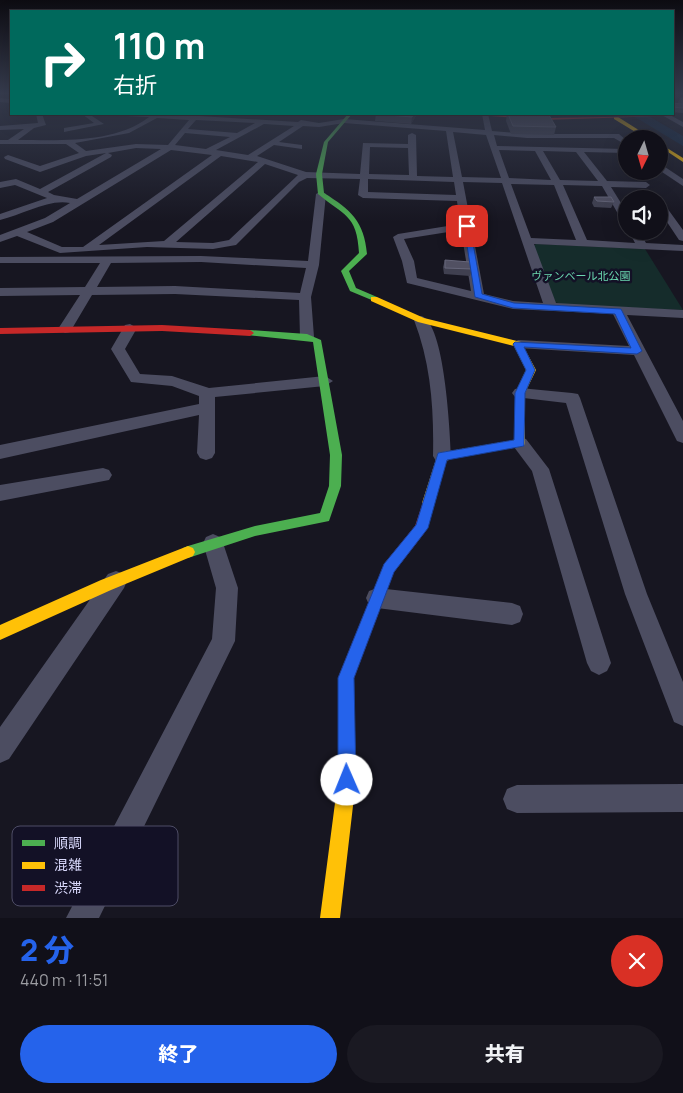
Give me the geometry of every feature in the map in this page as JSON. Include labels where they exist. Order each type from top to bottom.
[{"type":"street","points":[[10,142],[17,137]]},
{"type":"street","points":[[46,141],[47,137]]},
{"type":"street","points":[[0,142],[68,142],[100,137]]},
{"type":"street","points":[[122,137],[136,146]]},
{"type":"street","points":[[0,239],[49,220],[170,147],[178,137]]},
{"type":"street","points":[[207,152],[234,137]]},
{"type":"street","points":[[250,157],[282,137]]},
{"type":"street","points":[[307,337],[305,297],[312,265],[322,194],[318,174],[326,142],[330,137]]},
{"type":"street","points":[[411,137],[413,177]]},
{"type":"street","points":[[450,137],[478,295]]},
{"type":"street","points":[[490,137],[551,308]]},
{"type":"street","points":[[68,142],[85,154]]},
{"type":"street","points":[[273,143],[299,147]]},
{"type":"street","points":[[411,146],[366,145],[364,195],[462,198]]},
{"type":"street","points":[[8,157],[40,169],[85,154],[136,146],[170,147],[265,160],[305,175]]},
{"type":"street","points":[[494,148],[618,152]]},
{"type":"street","points":[[41,192],[118,149]]},
{"type":"street","points":[[538,150],[557,182],[583,244]]},
{"type":"street","points":[[668,150],[683,160]]},
{"type":"street","points":[[580,152],[605,184],[618,206]]},
{"type":"street","points":[[613,152],[618,157]]},
{"type":"street","points":[[85,250],[220,153]]},
{"type":"street","points":[[167,244],[265,160]]},
{"type":"street","points":[[668,172],[683,183]]},
{"type":"street","points":[[17,232],[60,250],[85,250],[147,244],[213,246],[232,243],[296,180],[305,175],[318,174],[646,185]]},
{"type":"street","points":[[641,180],[649,190]]},
{"type":"street","points":[[0,185],[16,182],[56,198],[78,202]]},
{"type":"street","points":[[322,194],[349,211],[364,237],[363,254],[345,271],[353,289],[421,320],[518,344],[637,351]]},
{"type":"street","points":[[0,217],[56,198]]},
{"type":"street","points":[[668,217],[683,238]]},
{"type":"street","points":[[467,226],[398,238],[408,261],[411,280],[513,305],[683,314]]},
{"type":"street","points":[[639,240],[643,247]]},
{"type":"street","points":[[528,241],[683,248]]},
{"type":"street","points":[[65,330],[108,259]]},
{"type":"street","points":[[0,260],[201,259],[312,265]]},
{"type":"street","points":[[0,292],[175,290],[305,297]]},
{"type":"street","points":[[618,311],[683,437]]},
{"type":"street","points":[[330,918],[347,780],[346,678],[389,568],[421,528],[442,456],[438,380],[430,339],[421,320]]},
{"type":"street","points":[[130,328],[118,349],[136,379],[162,379],[186,382],[207,400]]},
{"type":"street","points":[[0,332],[130,328],[307,337],[317,340],[336,455],[335,486],[325,517],[263,529],[213,543],[116,581],[0,633]]},
{"type":"street","points":[[518,344],[530,370],[520,393],[520,443],[540,469],[599,663]]},
{"type":"street","points":[[0,452],[207,400],[325,381]]},
{"type":"street","points":[[520,393],[572,398],[636,594],[683,713]]},
{"type":"street","points":[[206,452],[207,400]]},
{"type":"street","points":[[442,456],[520,443]]},
{"type":"street","points":[[0,493],[103,475]]},
{"type":"street","points":[[129,826],[223,641],[227,588],[213,543]]},
{"type":"street","points":[[0,750],[116,581]]},
{"type":"street","points":[[377,598],[512,614]]},
{"type":"street","points":[[516,799],[683,798]]},
{"type":"street","points":[[82,918],[88,906]]},
{"type":"green space","name":"ヴァンベール北公園","points":[[536,244],[645,249],[683,310],[564,305],[555,302],[533,246]]},
{"type":"building","points":[[594,197],[611,197],[614,202],[597,201]]},
{"type":"building","points":[[445,260],[470,262],[472,269],[445,268]]},
{"type":"waterway","points":[[674,137],[683,142]]},
{"type":"traffic: fast","points":[[330,137],[326,142],[319,174],[321,194],[339,205],[357,224],[363,254],[345,271],[353,289],[374,299]]},
{"type":"traffic: fast","points":[[188,552],[255,531],[325,517],[335,486],[336,455],[317,340],[307,337],[250,333]]},
{"type":"traffic: slow","points":[[668,150],[683,160]]},
{"type":"traffic: slow","points":[[374,299],[421,320],[518,344],[531,370],[520,393],[520,443],[442,456],[428,503]]},
{"type":"traffic: slow","points":[[0,633],[106,585],[188,552]]},
{"type":"traffic: slow","points":[[330,918],[347,780],[346,706]]},
{"type":"traffic: jam","points":[[0,331],[162,328],[250,333]]},
{"type":"traffic: jam","points":[[346,706],[346,678],[389,568],[421,528],[428,503]]},
{"type":"route","points":[[347,780],[346,678],[389,568],[421,528],[442,456],[520,443],[520,393],[530,370],[518,344],[637,351],[618,311],[513,305],[478,295],[467,226]]}]
